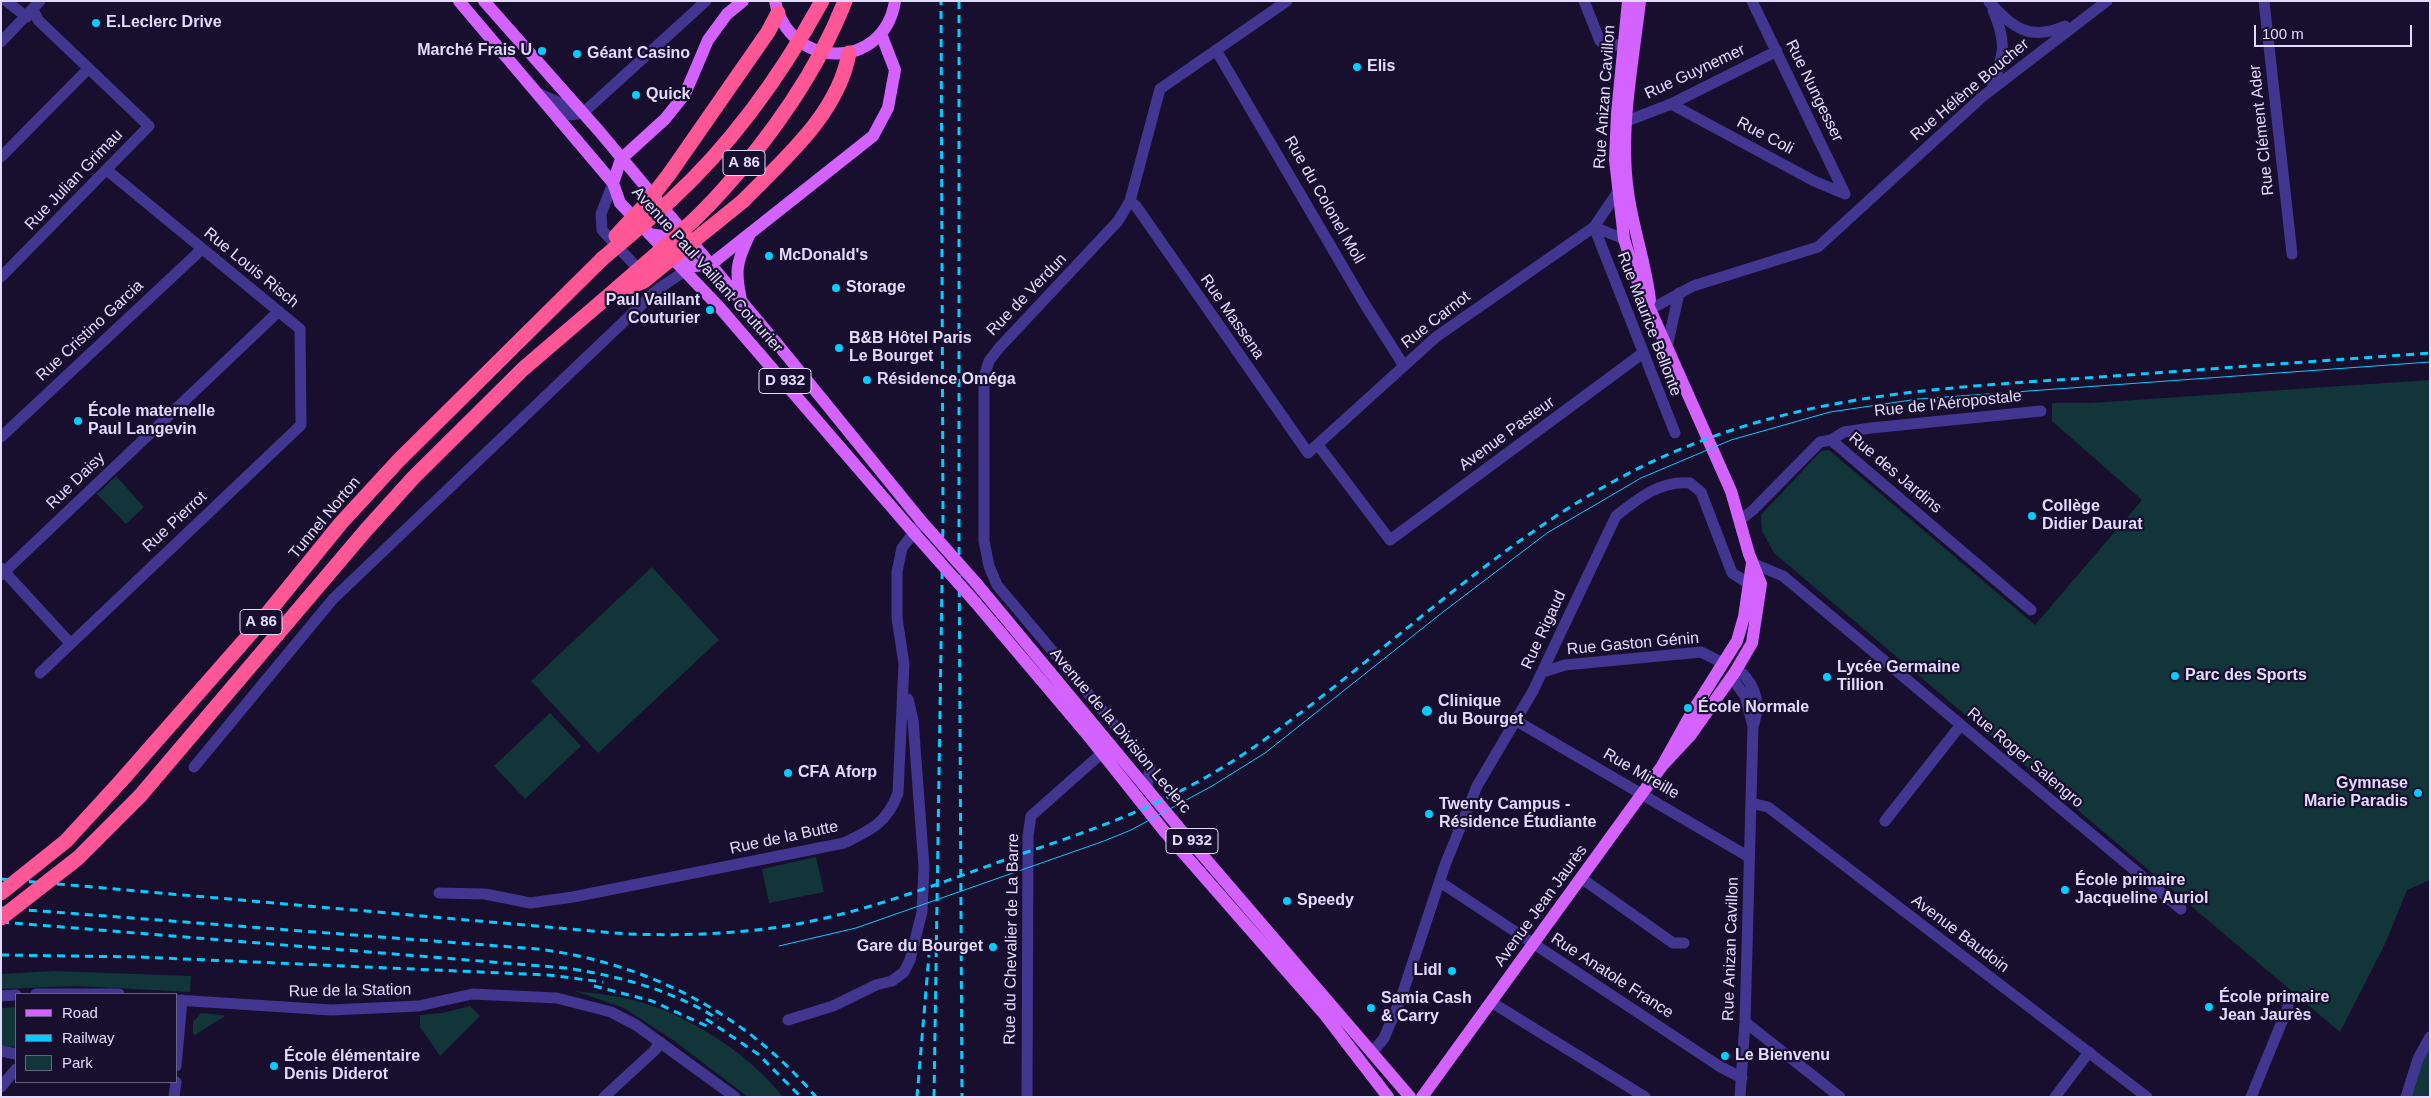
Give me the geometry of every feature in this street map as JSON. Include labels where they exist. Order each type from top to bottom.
[{"type":"highway","name":"A 86","points":[[602,259],[672,199],[746,119],[796,48],[822,1]]},
{"type":"highway","name":"A 86","points":[[1,918],[78,858],[140,796],[366,530],[413,478],[523,370],[691,222],[721,192],[794,95],[822,49],[845,1]]},
{"type":"highway","points":[[602,259],[615,237],[647,203],[687,151],[768,32],[776,7]]},
{"type":"highway","points":[[607,297],[644,281],[743,201],[802,142],[828,105],[846,69],[850,53]]},
{"type":"highway","name":"Tunnel Norton","points":[[1,893],[66,840],[122,781],[258,625],[341,523],[398,461],[602,259]]},
{"type":"main road","name":"Avenue Paul Vaillant Couturier","points":[[459,1],[540,94],[613,183],[620,203],[649,234],[690,268],[914,533]]},
{"type":"main road","name":"Avenue Paul Vaillant Couturier","points":[[484,1],[583,113],[922,522]]},
{"type":"main road","points":[[613,183],[621,159],[665,119],[684,94],[708,40],[727,14],[743,1]]},
{"type":"main road","points":[[776,7],[792,35],[814,50],[832,54],[850,53],[872,42],[881,34],[889,22],[895,1]]},
{"type":"main road","name":"Rue Anizan Cavillon","points":[[1628,1],[1617,113],[1615,160],[1617,193],[1624,239],[1637,280],[1731,491],[1752,563],[1761,584],[1757,621],[1752,643],[1735,672]]},
{"type":"main road","name":"Rue Anizan Cavillon","points":[[1640,1],[1627,121],[1625,158],[1627,191],[1636,240],[1648,281],[1651,309]]},
{"type":"main road","points":[[690,268],[710,265],[873,136],[888,108],[894,70],[881,34]]},
{"type":"main road","points":[[742,303],[736,275],[738,260],[751,232]]},
{"type":"main road","name":"Avenue de la Division Leclerc","points":[[922,522],[977,584],[1147,788],[1410,1097]]},
{"type":"main road","name":"Avenue de la Division Leclerc","points":[[914,533],[975,602],[1102,753],[1164,831],[1331,1022],[1388,1097]]},
{"type":"main road","name":"Rue Anizan Cavillon","points":[[1723,663],[1737,641],[1744,617],[1752,563]]},
{"type":"main road","points":[[1723,663],[1735,672]]},
{"type":"main road","name":"Avenue Jean Jaurès","points":[[1662,766],[1691,714],[1723,663]]},
{"type":"main road","name":"Avenue Jean Jaurès","points":[[1422,1097],[1642,793],[1662,766],[1690,736],[1735,672]]},
{"type":"street","points":[[1,157],[88,69],[38,20],[33,9],[6,1]]},
{"type":"street","points":[[583,113],[706,1]]},
{"type":"street","name":"Rue de Verdun","points":[[1147,788],[1150,767],[997,585],[989,566],[984,540],[984,377],[989,361],[999,348],[1118,221],[1130,201],[1160,89],[1287,1]]},
{"type":"street","points":[[1584,1],[1600,42],[1611,46],[1624,44]]},
{"type":"street","name":"Rue Nungesser","points":[[1752,1],[1846,194]]},
{"type":"street","name":"Rue Hélène Boucher","points":[[1651,309],[1693,286],[1818,246],[1992,89],[2081,19],[2107,1]]},
{"type":"street","name":"Rue Clément Ader","points":[[2264,1],[2292,254]]},
{"type":"street","points":[[1989,2],[2013,27],[2034,33],[2050,33],[2081,19]]},
{"type":"street","points":[[1989,2],[2001,29],[2004,45],[1992,89]]},
{"type":"street","points":[[1,42],[33,9]]},
{"type":"street","name":"Rue du Colonel Moll","points":[[1216,50],[1364,303],[1404,366]]},
{"type":"street","name":"Rue Guynemer","points":[[1627,121],[1670,104],[1777,51]]},
{"type":"street","name":"Rue Julian Grimau","points":[[1,278],[149,126],[88,69]]},
{"type":"street","name":"Avenue Paul Vaillant Couturier","points":[[540,94],[560,103],[570,115],[583,113]]},
{"type":"street","name":"Rue Coli","points":[[1670,104],[1814,181],[1846,194]]},
{"type":"street","name":"Rue Louis Risch","points":[[108,170],[300,329],[301,425]]},
{"type":"street","points":[[613,183],[601,214],[602,230],[658,290]]},
{"type":"street","points":[[1617,193],[1594,227],[1624,239]]},
{"type":"street","name":"Rue Massena","points":[[1130,201],[1136,206],[1308,453]]},
{"type":"street","name":"Rue Carnot","points":[[1308,453],[1436,338],[1594,227]]},
{"type":"street","name":"Rue Maurice Bellonte","points":[[1594,227],[1675,433]]},
{"type":"street","name":"Rue Cristino Garcia","points":[[1,437],[202,249]]},
{"type":"street","points":[[194,767],[333,599],[658,290],[690,268]]},
{"type":"street","points":[[1667,347],[1679,293]]},
{"type":"street","name":"Rue Daisy","points":[[2,572],[279,311]]},
{"type":"street","name":"Avenue Pasteur","points":[[1318,445],[1390,540],[1643,353]]},
{"type":"street","name":"Rue de l'Aéropostale","points":[[1831,440],[1844,432],[1871,428],[2041,411]]},
{"type":"street","name":"Rue Pierrot","points":[[40,673],[301,425]]},
{"type":"street","name":"Rue des Jardins","points":[[1740,520],[1753,510],[1820,442],[1831,440],[2031,610]]},
{"type":"street","name":"Rue Rigaud","points":[[1372,1053],[1384,1038],[1401,998],[1440,882],[1477,786],[1543,672],[1616,516],[1639,496],[1674,483],[1690,483],[1696,486],[1701,492],[1732,572],[1748,583]]},
{"type":"street","name":"Rue de la Butte","points":[[439,893],[485,894],[530,903],[607,891],[844,843],[874,828],[892,810],[898,793],[904,664],[897,618],[897,572],[902,548],[922,522]]},
{"type":"street","name":"Rue Roger Salengro","points":[[1752,563],[1783,576],[2181,909]]},
{"type":"street","points":[[2,572],[70,643]]},
{"type":"street","name":"Rue Gaston Génin","points":[[1543,672],[1565,665],[1702,652],[1723,663]]},
{"type":"street","name":"Rue Anizan Cavillon","points":[[1735,672],[1743,674],[1756,693],[1756,716],[1752,726],[1745,1022],[1740,1097]]},
{"type":"street","points":[[788,1020],[833,1006],[876,985],[892,981],[904,972],[910,960],[922,912],[924,868],[913,720],[904,684]]},
{"type":"street","name":"Rue Mireille","points":[[1515,720],[1749,857]]},
{"type":"street","points":[[1886,822],[1960,726]]},
{"type":"street","name":"Rue du Chevalier de La Barre","points":[[1027,1097],[1028,836],[1031,816],[1102,753]]},
{"type":"street","name":"Avenue Baudoin","points":[[1751,803],[1768,807],[2148,1097]]},
{"type":"street","points":[[1581,878],[1673,943],[1684,943]]},
{"type":"street","name":"Rue Anatole France","points":[[1440,882],[1718,1066],[1742,1078]]},
{"type":"street","name":"Rue de la Station","points":[[179,1000],[331,1010],[419,1006],[472,994],[557,998],[611,1012],[660,1042],[729,1095]]},
{"type":"street","points":[[1,996],[15,995]]},
{"type":"street","points":[[178,1022],[179,1000]]},
{"type":"street","points":[[1491,1002],[1645,1097]]},
{"type":"street","points":[[2251,1097],[2288,1007]]},
{"type":"street","points":[[1745,1022],[1840,1097]]},
{"type":"street","points":[[2406,1097],[2418,1059],[2430,1037]]},
{"type":"street","points":[[604,1097],[655,1050],[660,1042]]},
{"type":"street","points":[[1,1051],[15,1054]]},
{"type":"street","points":[[2055,1097],[2089,1052]]},
{"type":"street","points":[[1,1087],[15,1070]]},
{"type":"street","points":[[174,1097],[176,1083]]},
{"type":"green space","name":"Parc des Sports","points":[[2430,380],[2430,880],[2407,890],[2385,944],[2340,1032],[1774,553],[1762,531],[1761,515],[1821,451],[1829,450],[2035,625],[2142,500],[2052,421],[2052,403],[2090,403]]},
{"type":"green space","points":[[116,476],[144,507],[126,524],[97,494]]},
{"type":"green space","points":[[652,567],[719,640],[598,753],[531,681]]},
{"type":"green space","points":[[550,713],[581,746],[525,799],[494,766]]},
{"type":"green space","points":[[816,857],[824,892],[769,903],[762,869]]},
{"type":"green space","points":[[54,971],[191,976],[190,992],[76,986],[1,989],[1,974]]},
{"type":"green space","points":[[575,991],[634,1000],[671,1013],[689,1022],[724,1043],[741,1056],[757,1069],[783,1097],[748,1097],[673,1040],[624,1008]]},
{"type":"green space","points":[[470,1006],[480,1016],[440,1056],[420,1027],[420,1015],[442,1013]]},
{"type":"green space","points":[[15,1007],[15,1047],[1,1046],[1,1008]]},
{"type":"green space","points":[[201,1013],[225,1016],[195,1035],[193,1033],[193,1022]]},
{"type":"green space","points":[[2430,1045],[2430,1097],[2411,1097],[2425,1051]]},
{"type":"tram line","points":[[779,946],[856,928],[1131,830],[1212,786],[1265,753],[1443,612],[1547,533],[1641,478],[1731,440],[1830,412],[1918,399],[2430,362]]},
{"type":"railway","points":[[934,1097],[943,519],[941,1]]},
{"type":"railway","points":[[959,1],[962,1097]]},
{"type":"railway","points":[[1,879],[627,934],[720,933],[766,929],[812,921],[862,909],[1085,832],[1143,809],[1179,792],[1227,765],[1272,734],[1333,688],[1470,578],[1566,510],[1616,480],[1669,454],[1722,433],[1775,417],[1828,405],[1880,396],[1933,390],[2430,353]]},
{"type":"railway","points":[[1,908],[538,949],[578,956],[617,966],[655,980],[691,997],[726,1017],[758,1040],[788,1067],[816,1097]]},
{"type":"railway","points":[[1,922],[566,968],[606,975],[664,992],[718,1019]]},
{"type":"railway","points":[[1,955],[140,957],[548,975],[603,982]]},
{"type":"railway","points":[[917,1097],[929,955]]},
{"type":"railway","points":[[594,986],[652,1001],[711,1028]]},
{"type":"railway","points":[[706,1019],[758,1054],[801,1097]]},
{"type":"place","name":"E.Leclerc Drive","points":[[96,23]]},
{"type":"place","name":"Marché Frais U","points":[[542,51]]},
{"type":"place","name":"Géant Casino","points":[[577,54]]},
{"type":"place","name":"Elis","points":[[1357,67]]},
{"type":"place","name":"Quick","points":[[636,95]]},
{"type":"place","name":"McDonald's","points":[[769,256]]},
{"type":"place","name":"Storage","points":[[836,288]]},
{"type":"place","name":"Paul Vaillant Couturier","points":[[710,310]]},
{"type":"place","name":"B&B Hôtel Paris Le Bourget","points":[[839,348]]},
{"type":"place","name":"Résidence Oméga","points":[[867,380]]},
{"type":"place","name":"École maternelle Paul Langevin","points":[[78,421]]},
{"type":"place","name":"Collège Didier Daurat","points":[[2032,516]]},
{"type":"place","name":"Parc des Sports","points":[[2175,676]]},
{"type":"place","name":"Lycée Germaine Tillion","points":[[1827,677]]},
{"type":"place","name":"École Normale","points":[[1688,708]]},
{"type":"place","name":"Clinique du Bourget","points":[[1427,711]]},
{"type":"place","name":"CFA Aforp","points":[[788,773]]},
{"type":"place","name":"Gymnase Marie Paradis","points":[[2418,793]]},
{"type":"place","name":"Twenty Campus - Résidence Étudiante","points":[[1429,814]]},
{"type":"place","name":"École primaire Jacqueline Auriol","points":[[2065,890]]},
{"type":"place","name":"Speedy","points":[[1287,901]]},
{"type":"place","name":"Gare du Bourget","points":[[993,947]]},
{"type":"place","name":"Lidl","points":[[1452,971]]},
{"type":"place","name":"École primaire Jean Jaurès","points":[[2209,1007]]},
{"type":"place","name":"Samia Cash & Carry","points":[[1371,1008]]},
{"type":"place","name":"Le Bienvenu","points":[[1725,1056]]},
{"type":"place","name":"École élémentaire Denis Diderot","points":[[274,1066]]}]
